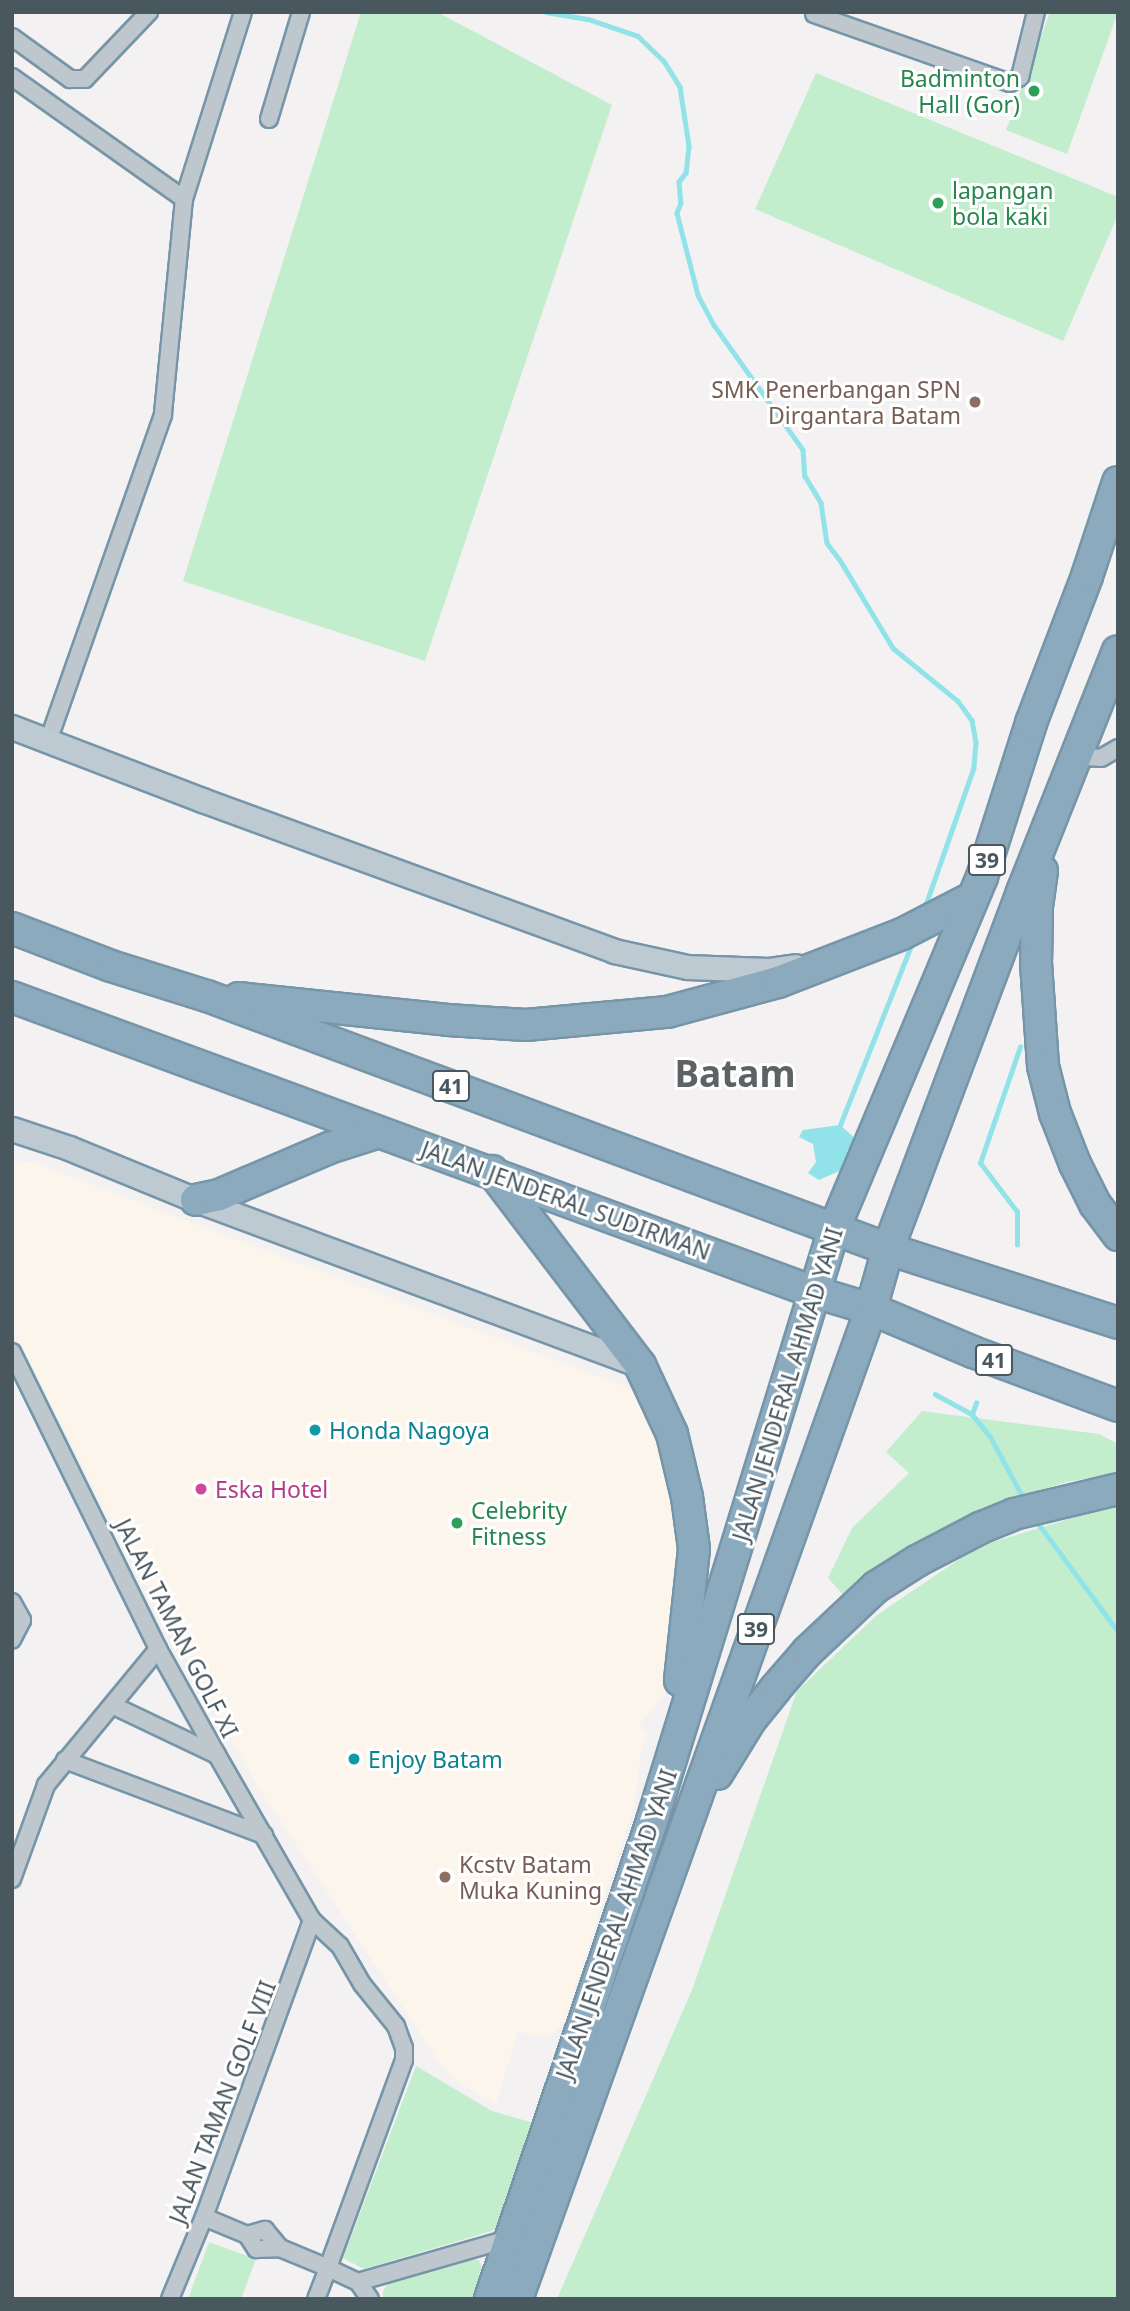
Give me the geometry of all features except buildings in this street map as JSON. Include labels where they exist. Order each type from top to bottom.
[{"type":"highway","name":"JALAN JENDERAL AHMAD YANI","points":[[490,2299],[652,1821],[834,1229],[977,888],[1031,723],[1087,576],[1118,482]]},
{"type":"highway","name":"JALAN JENDERAL AHMAD YANI","points":[[517,2299],[871,1310],[888,1249],[1022,892],[1118,651]]},
{"type":"highway","points":[[1047,833],[1037,908],[1036,949],[1036,996],[1043,1066],[1055,1113],[1075,1164],[1095,1204],[1118,1235]]},
{"type":"highway","points":[[207,996],[526,1025],[667,1012],[778,982],[913,929],[977,888],[1022,892]]},
{"type":"highway","name":"41","points":[[12,928],[111,966],[207,996],[888,1249],[1118,1322]]},
{"type":"highway","name":"JALAN JENDERAL SUDIRMAN","points":[[12,998],[492,1171],[814,1292],[871,1310],[1118,1406]]},
{"type":"highway","points":[[196,1200],[219,1195],[329,1147],[379,1132]]},
{"type":"highway","points":[[492,1171],[640,1365],[672,1434],[687,1497],[694,1549],[679,1686],[652,1821]]},
{"type":"highway","points":[[685,1825],[751,1719],[807,1652],[876,1587],[917,1561],[1014,1514],[1118,1489]]},
{"type":"highway","points":[[611,1939],[642,1948]]},
{"type":"street","points":[[12,37],[70,79],[85,79],[149,12]]},
{"type":"street","points":[[48,741],[163,415],[184,199],[243,12]]},
{"type":"street","points":[[269,119],[300,12]]},
{"type":"street","points":[[814,14],[1010,83],[1020,77],[1035,12]]},
{"type":"street","points":[[12,77],[184,199]]},
{"type":"street","points":[[12,727],[614,951],[651,961],[722,970],[769,970],[837,957]]},
{"type":"street","points":[[1078,757],[1101,758],[1118,748]]},
{"type":"street","points":[[12,1129],[69,1148],[196,1200],[640,1365]]},
{"type":"street","name":"JALAN TAMAN GOLF XI","points":[[12,1352],[158,1649],[217,1755],[312,1920],[340,1946],[362,1984],[396,2026],[404,2048],[404,2060],[328,2267]]},
{"type":"street","points":[[12,1602],[17,1620],[12,1640]]},
{"type":"street","points":[[12,1879],[46,1785],[114,1706],[158,1649]]},
{"type":"street","points":[[114,1706],[217,1755]]},
{"type":"street","points":[[65,1760],[264,1835]]},
{"type":"street","name":"JALAN TAMAN GOLF VIII","points":[[170,2299],[204,2217],[312,1920]]},
{"type":"street","points":[[204,2217],[247,2235],[257,2249],[280,2248],[328,2267],[358,2282],[370,2299]]},
{"type":"street","points":[[358,2282],[510,2238]]},
{"type":"street","points":[[316,2299],[328,2267]]},
{"type":"shaded area","points":[[32,1162],[634,1390],[654,1425],[682,1539],[667,1689],[639,1726],[648,1734],[641,1749],[635,1803],[564,2022],[552,2034],[535,2037],[518,2031],[496,2104],[456,2081],[439,2062],[257,1785],[124,1547],[12,1326],[12,1164]]},
{"type":"green space","points":[[361,12],[437,12],[612,105],[425,661],[183,581]]},
{"type":"green space","points":[[1050,12],[1118,12],[1067,154],[1006,130]]},
{"type":"green space","name":"lapangan bola kaki","points":[[816,73],[1118,197],[1118,215],[1063,341],[755,209]]},
{"type":"green space","points":[[922,1411],[1099,1434],[1118,1444],[1118,1473],[1066,1482],[983,1507],[907,1550],[845,1597],[828,1578],[852,1528],[909,1473],[886,1452]]},
{"type":"green space","points":[[1118,1504],[1118,2299],[557,2299],[692,1990],[797,1691],[877,1615],[977,1547]]},
{"type":"green space","points":[[416,2066],[492,2111],[537,2124],[505,2227],[364,2269],[343,2258]]},
{"type":"green space","points":[[209,2242],[256,2259],[241,2299],[188,2299]]},
{"type":"green space","points":[[465,2259],[479,2260],[482,2268],[472,2299],[383,2299],[383,2291],[390,2280]]},
{"type":"water","points":[[840,1125],[856,1139],[847,1151],[850,1162],[844,1169],[819,1180],[808,1173],[816,1162],[813,1144],[799,1137],[803,1130]]},
{"type":"waterway","points":[[546,12],[588,19],[638,36],[664,61],[680,87],[689,146],[686,173],[679,182],[681,203],[677,213],[698,295],[714,325],[803,450],[805,476],[821,503],[827,543],[893,648],[958,701],[972,720],[976,743],[974,768],[925,908]]},
{"type":"waterway","points":[[840,1125],[912,943]]},
{"type":"waterway","points":[[1017,1245],[1017,1212],[980,1163],[1020,1047]]},
{"type":"waterway","points":[[935,1394],[972,1414],[990,1436],[1024,1499]]},
{"type":"waterway","points":[[972,1414],[976,1403]]},
{"type":"waterway","points":[[1035,1519],[1118,1631]]},
{"type":"place","name":"Badminton Hall (Gor)","points":[[1034,91]]},
{"type":"place","name":"lapangan bola kaki","points":[[938,203]]},
{"type":"place","name":"SMK Penerbangan SPN Dirgantara Batam","points":[[975,402]]},
{"type":"place","name":"Honda Nagoya","points":[[315,1430]]},
{"type":"place","name":"Eska Hotel","points":[[201,1489]]},
{"type":"place","name":"Celebrity Fitness","points":[[457,1523]]},
{"type":"place","name":"Enjoy Batam","points":[[354,1759]]},
{"type":"place","name":"Kcstv Batam Muka Kuning","points":[[445,1877]]},
{"type":"district","name":"Batam","points":[[735,1073]]}]
